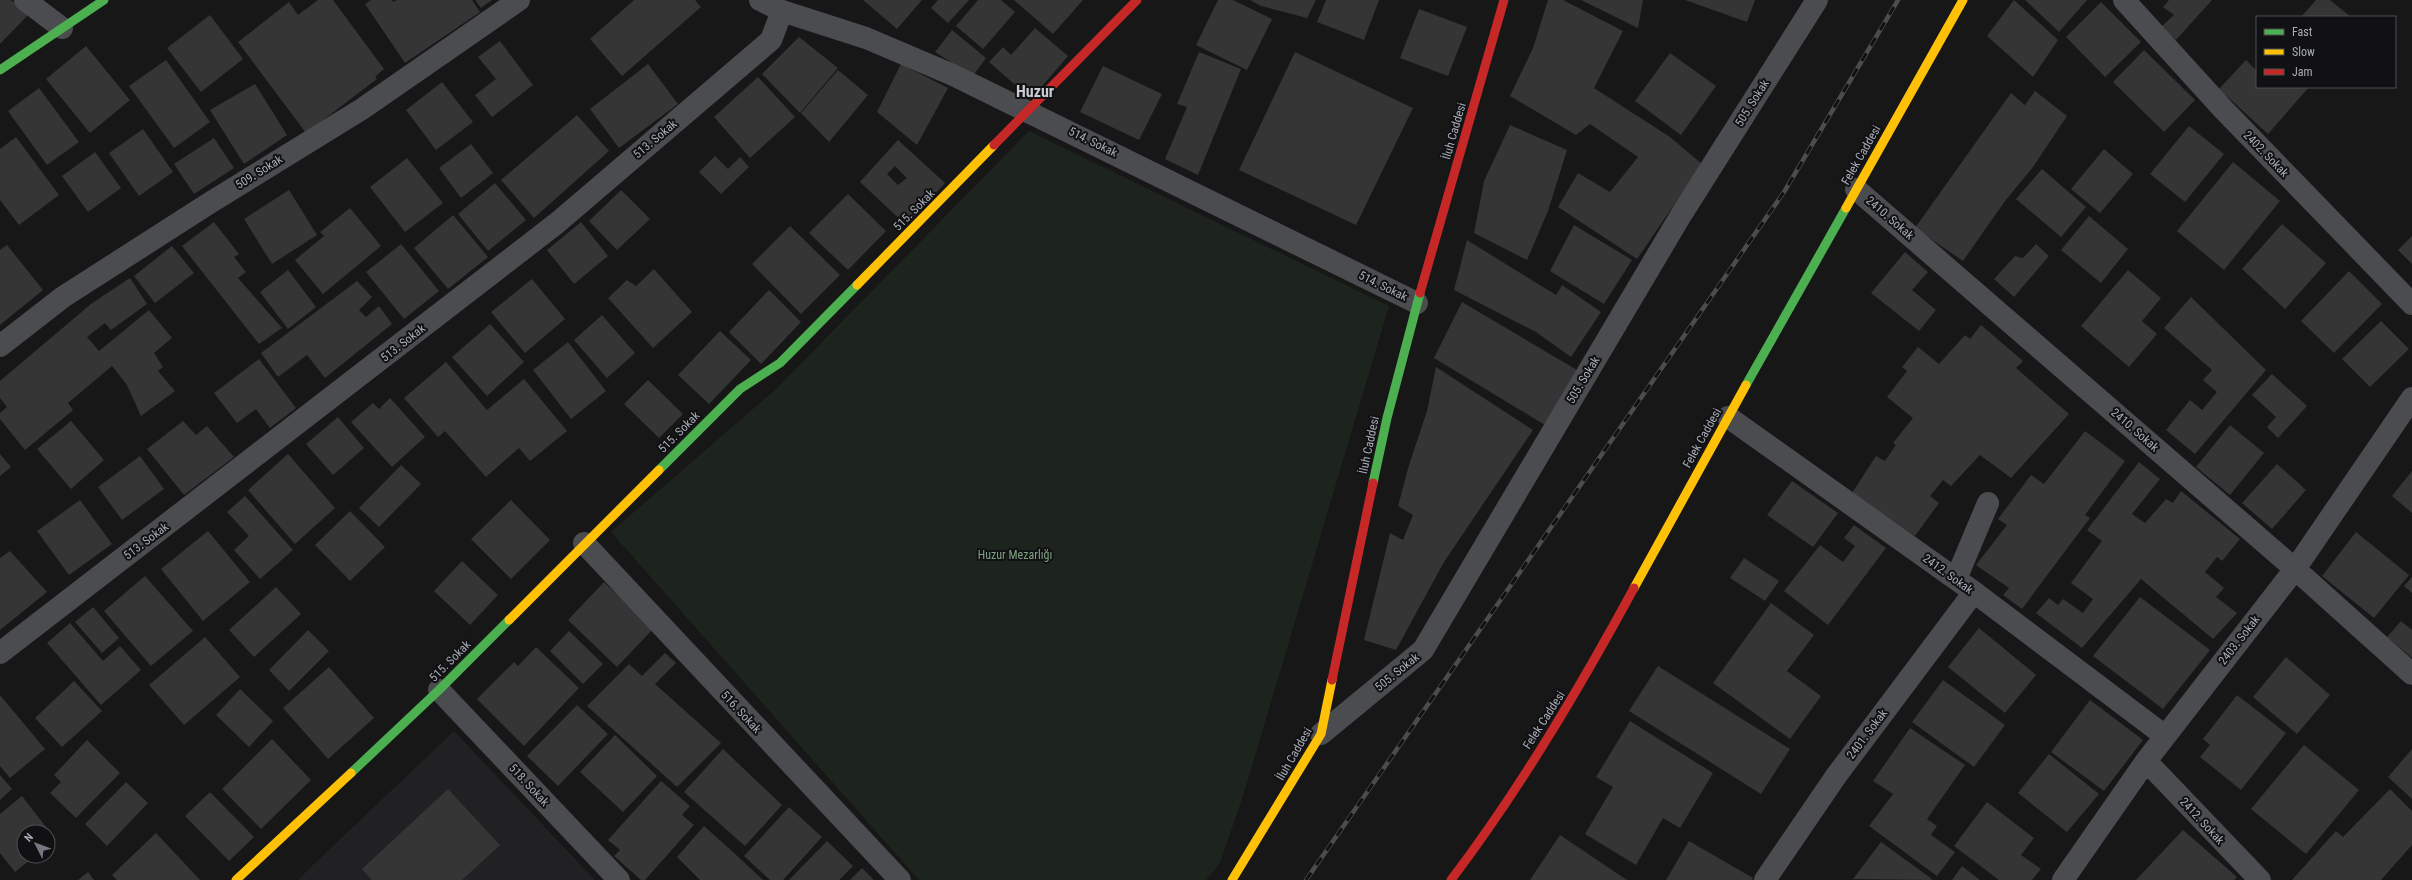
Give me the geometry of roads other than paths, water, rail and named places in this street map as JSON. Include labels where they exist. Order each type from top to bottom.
[{"type":"street","points":[[25,0],[62,28]]},
{"type":"street","points":[[0,70],[104,0]]},
{"type":"street","name":"509. Sokak","points":[[0,346],[63,297],[208,204],[362,109],[519,0]]},
{"type":"street","name":"514. Sokak","points":[[760,0],[782,11],[866,38],[1030,111],[1417,302]]},
{"type":"street","name":"515. Sokak","points":[[236,880],[439,690],[584,543],[740,389],[780,363],[1030,111],[1137,0]]},
{"type":"street","name":"İluh Caddesi","points":[[1232,880],[1321,734],[1387,418],[1417,302],[1504,0]]},
{"type":"street","name":"505. Sokak","points":[[1321,734],[1423,650],[1681,215],[1817,0]]},
{"type":"street","name":"Felek Caddesi","points":[[1450,880],[1483,838],[1588,672],[1728,417],[1963,0]]},
{"type":"street","name":"2402. Sokak","points":[[2124,0],[2223,109],[2412,304]]},
{"type":"street","name":"513. Sokak","points":[[0,653],[557,222],[771,40],[782,11]]},
{"type":"street","name":"2410. Sokak","points":[[1856,189],[2295,569],[2412,674]]},
{"type":"street","name":"2403. Sokak","points":[[2063,880],[2146,761],[2295,569],[2412,398]]},
{"type":"street","name":"2412. Sokak","points":[[1728,417],[1974,592],[2165,736]]},
{"type":"street","points":[[1956,579],[1988,503]]},
{"type":"street","name":"516. Sokak","points":[[584,543],[900,880]]},
{"type":"street","name":"2401. Sokak","points":[[1765,880],[1836,776],[1974,592]]},
{"type":"street","name":"518. Sokak","points":[[439,690],[619,880]]},
{"type":"street","name":"2412. Sokak","points":[[2146,761],[2260,880]]},
{"type":"railway","points":[[1306,880],[1784,192],[1898,0]]},
{"type":"district","name":"Huzur","points":[[1035,91]]},
{"type":"park label","name":"Huzur Mezarlığı","points":[[1015,555]]}]
